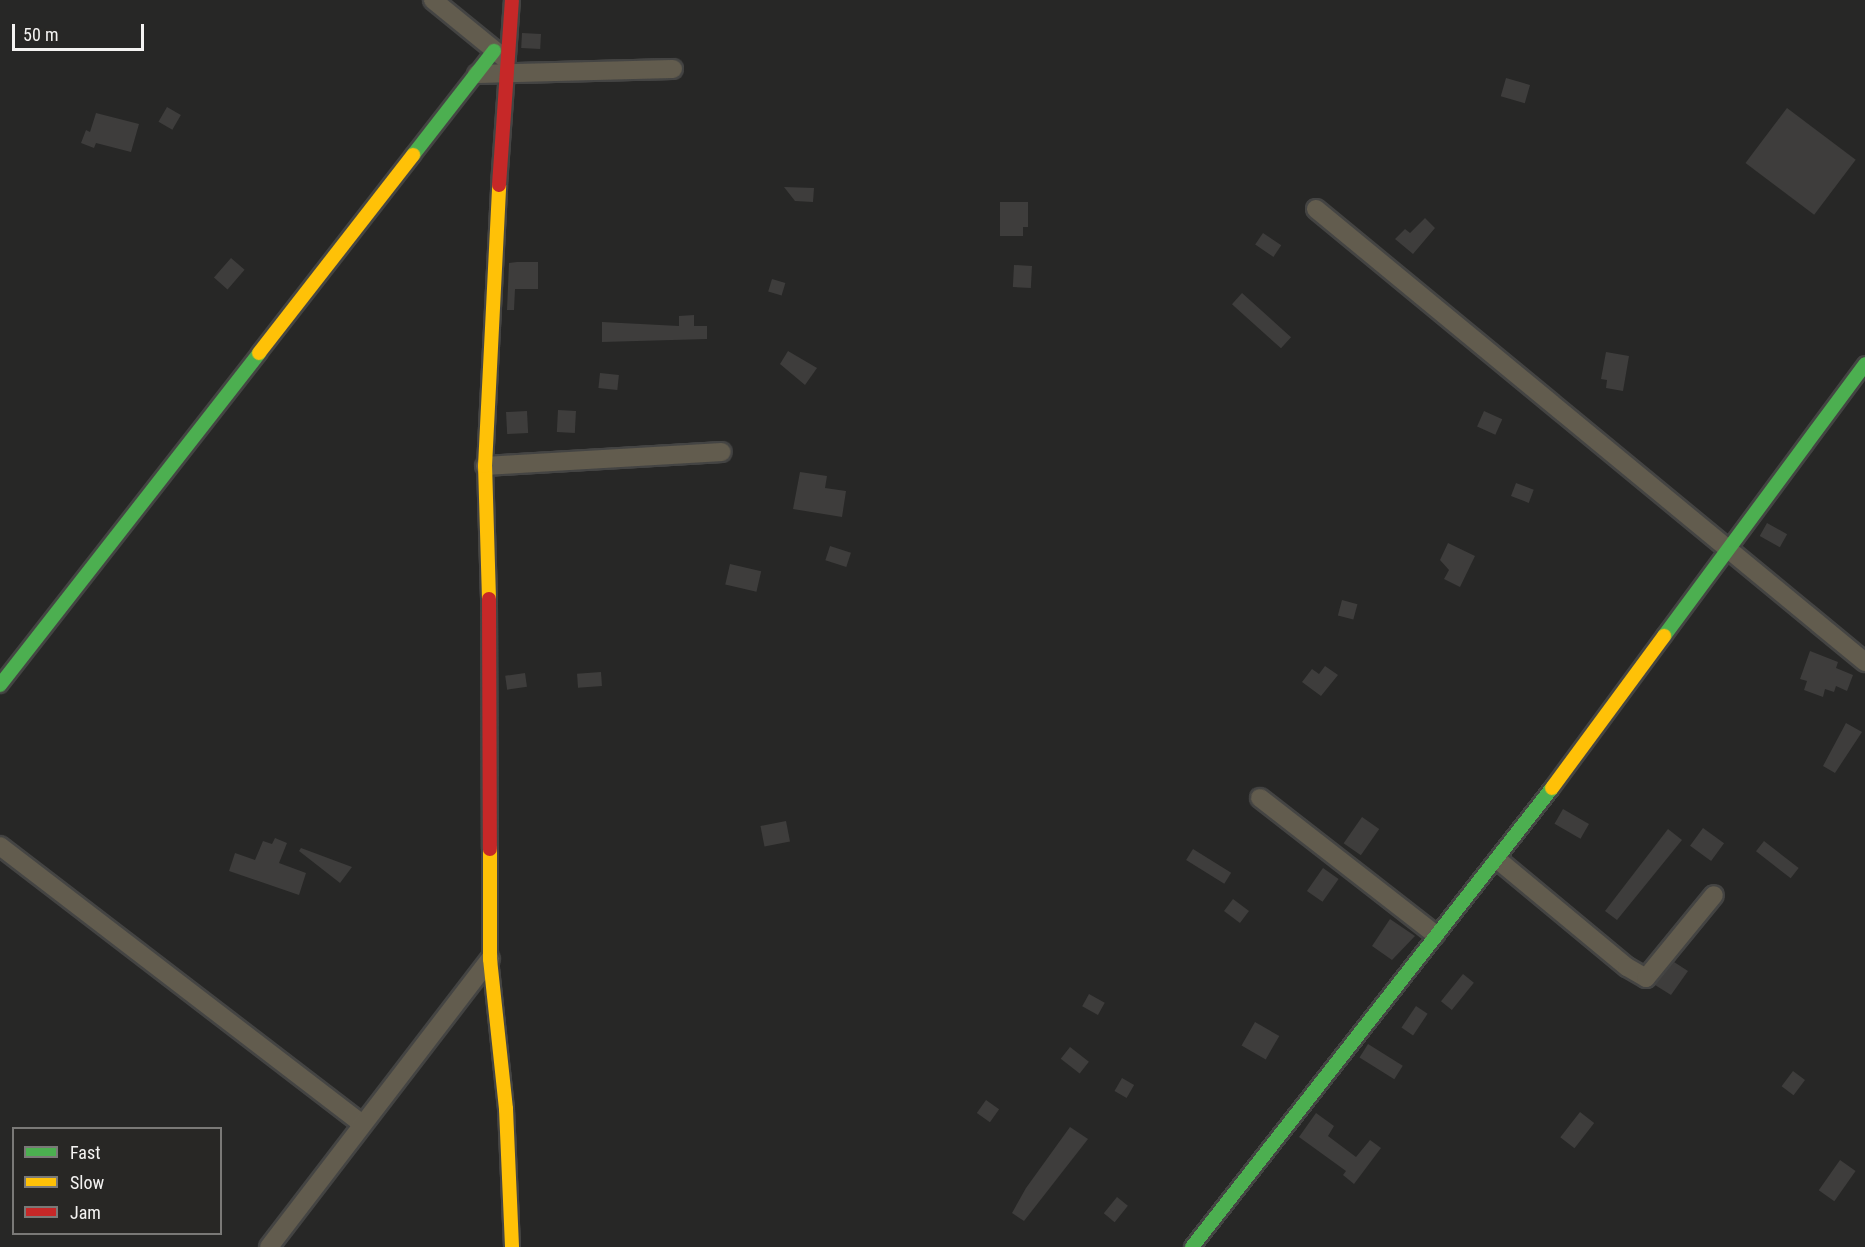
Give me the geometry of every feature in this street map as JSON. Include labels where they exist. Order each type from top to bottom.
[{"type":"street","points":[[433,0],[501,62]]},
{"type":"street","points":[[512,0],[501,62],[485,466],[491,653],[490,959],[506,1108],[512,1247]]},
{"type":"street","points":[[0,685],[477,74],[501,62],[673,69]]},
{"type":"street","points":[[1316,209],[1727,551],[1865,662]]},
{"type":"street","points":[[1192,1247],[1435,934],[1498,860],[1865,364]]},
{"type":"street","points":[[485,466],[722,452]]},
{"type":"street","points":[[1260,798],[1435,934]]},
{"type":"street","points":[[0,846],[362,1124]]},
{"type":"street","points":[[1498,860],[1627,967],[1646,978],[1714,895]]},
{"type":"street","points":[[269,1247],[490,959]]},
{"type":"building","points":[[522,33],[541,34],[540,49],[521,48]]},
{"type":"building","points":[[1506,78],[1530,85],[1525,103],[1501,96]]},
{"type":"building","points":[[167,107],[181,115],[172,130],[158,122]]},
{"type":"building","points":[[1787,108],[1856,160],[1814,215],[1745,163]]},
{"type":"building","points":[[96,113],[139,124],[131,152],[96,143],[94,148],[81,143],[86,130],[90,132]]},
{"type":"building","points":[[784,187],[814,188],[813,202],[795,201]]},
{"type":"building","points":[[1000,202],[1028,202],[1028,227],[1023,227],[1023,236],[1000,236]]},
{"type":"building","points":[[1425,218],[1435,228],[1413,254],[1395,239],[1405,229],[1410,233]]},
{"type":"building","points":[[1263,233],[1281,245],[1273,257],[1255,245]]},
{"type":"building","points":[[231,258],[245,270],[228,289],[214,278]]},
{"type":"building","points":[[538,262],[538,289],[515,289],[514,310],[507,310],[509,263]]},
{"type":"building","points":[[1014,265],[1032,266],[1031,288],[1013,287]]},
{"type":"building","points":[[772,279],[785,283],[782,296],[768,291]]},
{"type":"building","points":[[1242,293],[1291,337],[1281,348],[1232,304]]},
{"type":"building","points":[[694,315],[694,326],[707,326],[707,339],[602,342],[602,322],[679,326],[679,316]]},
{"type":"building","points":[[788,351],[817,368],[805,385],[780,364]]},
{"type":"building","points":[[1606,352],[1629,356],[1623,391],[1606,388],[1607,380],[1601,379]]},
{"type":"building","points":[[600,373],[619,375],[617,390],[598,388]]},
{"type":"building","points":[[558,410],[576,411],[575,433],[557,432]]},
{"type":"building","points":[[527,411],[528,433],[507,434],[506,412]]},
{"type":"building","points":[[1484,411],[1502,419],[1495,435],[1477,427]]},
{"type":"building","points":[[800,472],[827,476],[825,488],[846,491],[842,517],[793,509]]},
{"type":"building","points":[[1516,483],[1534,490],[1529,503],[1511,496]]},
{"type":"building","points":[[1767,523],[1787,534],[1780,547],[1760,536]]},
{"type":"building","points":[[1448,543],[1475,556],[1460,587],[1444,579],[1449,570],[1440,560]]},
{"type":"building","points":[[830,546],[851,553],[846,567],[825,560]]},
{"type":"building","points":[[730,564],[761,571],[756,592],[725,584]]},
{"type":"building","points":[[1342,600],[1357,604],[1353,620],[1338,615]]},
{"type":"building","points":[[1810,651],[1838,662],[1836,668],[1853,675],[1847,691],[1836,686],[1834,692],[1825,689],[1823,697],[1804,690],[1807,681],[1800,679]]},
{"type":"building","points":[[1325,666],[1338,675],[1321,696],[1302,682],[1312,669],[1319,674]]},
{"type":"building","points":[[601,672],[602,686],[578,688],[577,674]]},
{"type":"building","points":[[525,673],[527,687],[507,690],[505,676]]},
{"type":"building","points":[[1846,723],[1862,732],[1835,773],[1823,766]]},
{"type":"building","points":[[1563,809],[1589,824],[1580,839],[1554,824]]},
{"type":"building","points":[[1362,817],[1379,829],[1361,855],[1344,843]]},
{"type":"building","points":[[786,821],[790,842],[764,847],[760,826]]},
{"type":"building","points":[[1703,828],[1724,843],[1711,861],[1690,846]]},
{"type":"building","points":[[1668,829],[1682,840],[1617,920],[1605,911]]},
{"type":"building","points":[[275,838],[287,843],[279,863],[306,873],[299,895],[229,871],[235,853],[255,860],[263,841],[272,844]]},
{"type":"building","points":[[1764,841],[1799,868],[1791,878],[1756,851]]},
{"type":"building","points":[[301,848],[352,867],[340,883],[299,851]]},
{"type":"building","points":[[1193,849],[1231,873],[1224,884],[1186,860]]},
{"type":"building","points":[[1323,868],[1339,879],[1323,902],[1307,891]]},
{"type":"building","points":[[1233,899],[1249,911],[1240,923],[1224,911]]},
{"type":"building","points":[[1390,919],[1415,936],[1392,960],[1372,946]]},
{"type":"building","points":[[1674,962],[1688,971],[1671,995],[1655,985]]},
{"type":"building","points":[[1463,974],[1474,983],[1452,1010],[1441,1001]]},
{"type":"building","points":[[1089,994],[1105,1003],[1098,1015],[1082,1006]]},
{"type":"building","points":[[1416,1006],[1428,1014],[1413,1035],[1401,1028]]},
{"type":"building","points":[[1255,1022],[1279,1036],[1266,1059],[1242,1045]]},
{"type":"building","points":[[1368,1044],[1403,1066],[1394,1079],[1360,1058]]},
{"type":"building","points":[[1070,1047],[1089,1062],[1080,1074],[1061,1059]]},
{"type":"building","points":[[1793,1071],[1805,1080],[1794,1095],[1782,1086]]},
{"type":"building","points":[[1122,1078],[1134,1085],[1127,1098],[1114,1091]]},
{"type":"building","points":[[986,1100],[999,1109],[990,1122],[977,1113]]},
{"type":"building","points":[[1580,1112],[1594,1123],[1574,1148],[1560,1137]]},
{"type":"building","points":[[1316,1113],[1334,1126],[1328,1136],[1356,1157],[1370,1140],[1381,1148],[1354,1184],[1343,1175],[1346,1171],[1299,1137]]},
{"type":"building","points":[[1070,1127],[1088,1139],[1024,1221],[1012,1213],[1026,1188]]},
{"type":"building","points":[[1840,1160],[1856,1171],[1834,1201],[1819,1190]]},
{"type":"building","points":[[1117,1197],[1128,1206],[1115,1222],[1104,1213]]},
{"type":"traffic: fast","points":[[413,155],[494,51]]},
{"type":"traffic: fast","points":[[0,685],[259,353]]},
{"type":"traffic: fast","points":[[1664,636],[1865,364]]},
{"type":"traffic: fast","points":[[1192,1247],[1552,788]]},
{"type":"traffic: slow","points":[[259,353],[413,155]]},
{"type":"traffic: slow","points":[[489,599],[485,466],[499,185]]},
{"type":"traffic: slow","points":[[1552,788],[1664,636]]},
{"type":"traffic: slow","points":[[490,849],[490,959],[506,1109],[512,1247]]},
{"type":"traffic: jam","points":[[499,185],[512,0]]},
{"type":"traffic: jam","points":[[489,599],[490,849]]}]
